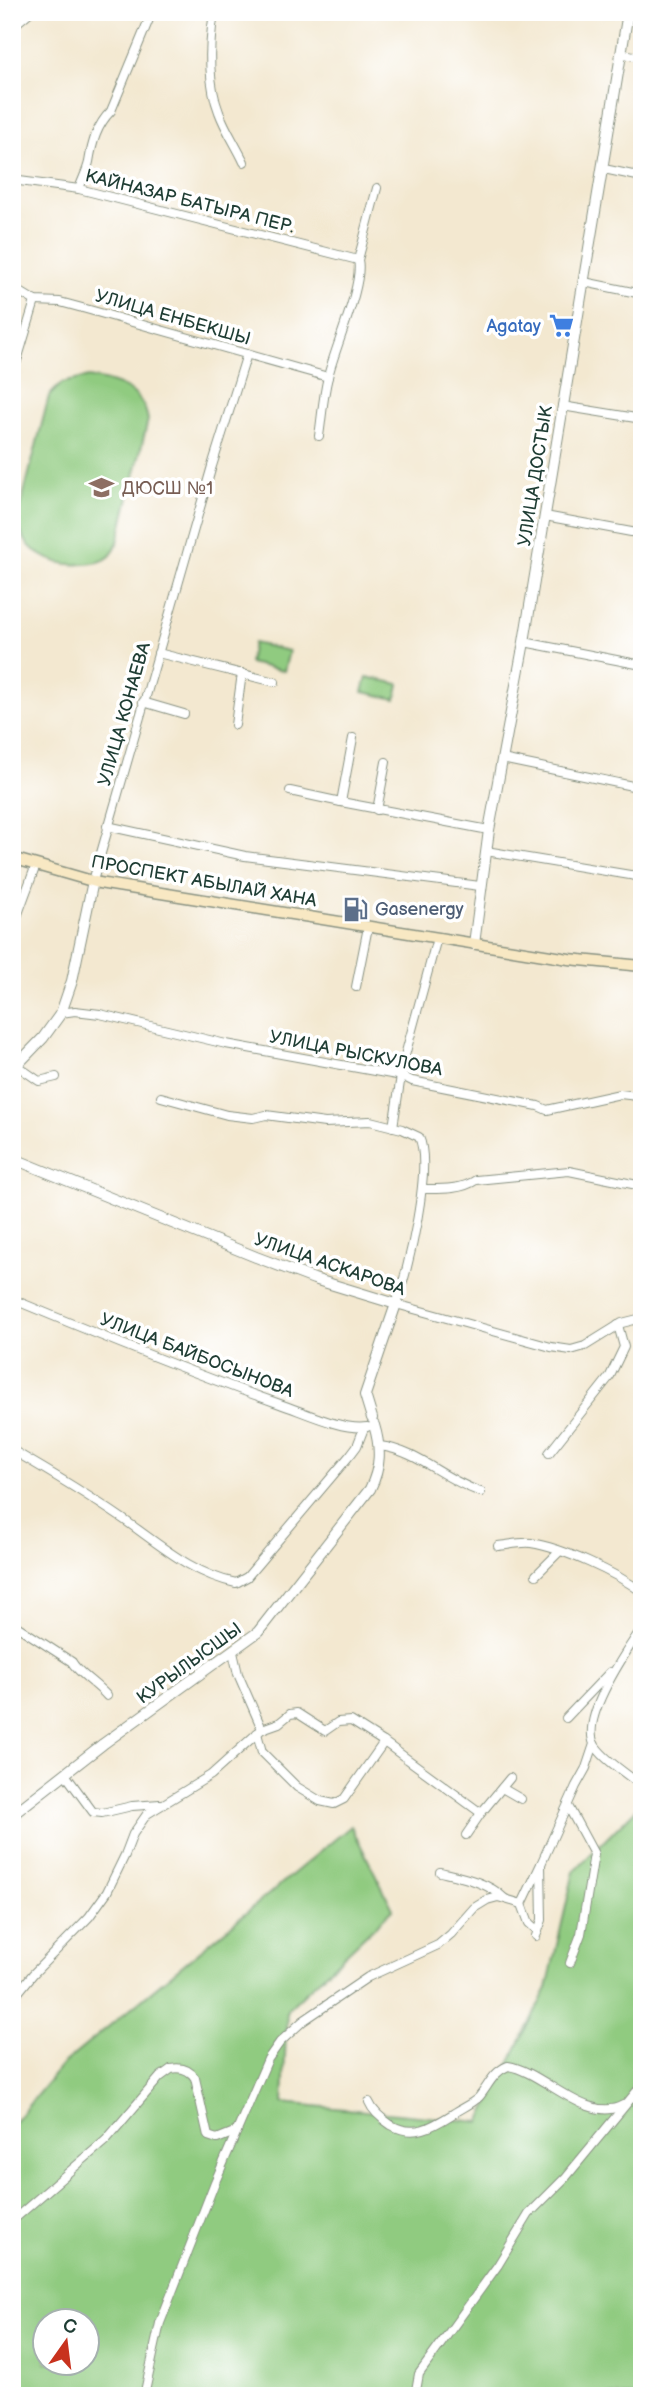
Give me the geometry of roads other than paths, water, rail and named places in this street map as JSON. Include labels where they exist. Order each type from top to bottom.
[{"type":"main road","name":"ПРОСПЕКТ АБЫЛАЙ ХАНА","points":[[12,858],[93,881],[569,959],[642,966]]},
{"type":"street","points":[[12,27],[30,12]]},
{"type":"street","points":[[79,189],[89,164],[92,143],[111,111],[152,12]]},
{"type":"street","points":[[214,12],[210,75],[213,93],[219,114],[244,162]]},
{"type":"street","name":"УЛИЦА ДОСТЫК","points":[[474,944],[489,831],[604,169],[628,12]]},
{"type":"street","points":[[621,53],[642,58]]},
{"type":"street","points":[[604,169],[642,177]]},
{"type":"street","name":"КАЙНАЗАР БАТЫРА ПЕР.","points":[[12,180],[79,189],[358,260]]},
{"type":"street","points":[[319,436],[328,377],[354,290],[358,260],[377,188]]},
{"type":"street","points":[[584,282],[642,294]]},
{"type":"street","name":"УЛИЦА ЕНБЕКШЫ","points":[[12,287],[35,301],[60,302],[328,377]]},
{"type":"street","points":[[12,377],[35,301]]},
{"type":"street","name":"УЛИЦА КОНАЕВА","points":[[14,1068],[43,1038],[61,1013],[72,981],[107,826],[247,354]]},
{"type":"street","points":[[562,406],[642,419]]},
{"type":"street","points":[[545,516],[642,534]]},
{"type":"street","points":[[523,642],[642,665]]},
{"type":"street","points":[[158,653],[275,682]]},
{"type":"street","points":[[235,725],[242,674]]},
{"type":"street","points":[[143,702],[184,714]]},
{"type":"street","points":[[341,802],[353,738]]},
{"type":"street","points":[[502,759],[642,788]]},
{"type":"street","points":[[377,810],[386,762]]},
{"type":"street","points":[[290,791],[489,831]]},
{"type":"street","points":[[107,826],[245,856],[480,887]]},
{"type":"street","points":[[486,851],[642,877]]},
{"type":"street","points":[[12,930],[36,865]]},
{"type":"street","points":[[356,987],[368,927]]},
{"type":"street","points":[[393,1127],[402,1076],[437,938]]},
{"type":"street","name":"УЛИЦА РЫСКУЛОВА","points":[[61,1013],[75,1010],[100,1014],[226,1044],[402,1076],[412,1081],[547,1110],[620,1094],[637,1096],[642,1101]]},
{"type":"street","points":[[14,1068],[39,1081],[56,1077]]},
{"type":"street","points":[[161,1097],[227,1115],[253,1118],[266,1115],[325,1123],[357,1120],[393,1127],[419,1137],[423,1144],[423,1189],[407,1265],[365,1395],[370,1424],[380,1446],[410,1454],[441,1475],[481,1492]]},
{"type":"street","points":[[12,1159],[16,1172],[12,1191]]},
{"type":"street","name":"УЛИЦА АСКАРОВА","points":[[12,1159],[314,1279],[551,1347],[571,1350],[585,1346],[618,1325],[642,1318]]},
{"type":"street","points":[[423,1189],[471,1184],[476,1180],[569,1171],[642,1186]]},
{"type":"street","name":"УЛИЦА БАЙБОСЫНОВА","points":[[12,1299],[179,1368],[314,1416],[346,1426],[370,1424]]},
{"type":"street","points":[[548,1453],[604,1386],[615,1368],[624,1347],[618,1325]]},
{"type":"street","points":[[12,1450],[123,1519],[171,1555],[195,1568],[236,1583],[247,1577],[351,1454],[370,1424]]},
{"type":"street","name":"КУРЫЛЫСШЫ","points":[[12,1815],[218,1659],[233,1652],[258,1632],[370,1489],[380,1446]]},
{"type":"street","points":[[498,1546],[530,1543],[559,1552],[627,1580],[642,1592]]},
{"type":"street","points":[[536,1575],[559,1552]]},
{"type":"street","points":[[12,1623],[72,1662],[107,1696]]},
{"type":"street","points":[[566,1718],[617,1664],[642,1628]]},
{"type":"street","points":[[233,1652],[238,1674],[260,1731],[262,1752],[297,1787],[320,1801],[334,1804],[344,1799],[384,1742]]},
{"type":"street","points":[[541,1864],[542,1920],[537,1934],[529,1923],[522,1904],[591,1757],[594,1745],[592,1725],[617,1664]]},
{"type":"street","points":[[12,2000],[33,1974],[89,1917],[107,1892],[132,1834],[147,1814],[211,1775],[260,1731],[279,1723],[290,1714],[297,1713],[325,1731],[338,1722],[351,1721],[481,1813]]},
{"type":"street","points":[[594,1745],[642,1786]]},
{"type":"street","points":[[65,1774],[93,1812],[162,1804]]},
{"type":"street","points":[[466,1835],[510,1778]]},
{"type":"street","points":[[502,1788],[521,1799]]},
{"type":"street","points":[[568,1806],[594,1854],[581,1934],[570,1963]]},
{"type":"street","points":[[440,1872],[467,1878],[504,1898]]},
{"type":"street","points":[[144,2396],[160,2323],[268,2059],[290,2032],[368,1977],[438,1945],[474,1908],[487,1900],[498,1897],[522,1904]]},
{"type":"street","points":[[369,2102],[372,2110],[395,2127],[417,2132],[435,2126],[471,2104],[493,2077],[508,2066],[524,2069],[587,2106],[610,2110],[626,2103]]},
{"type":"street","points":[[12,2221],[106,2140],[160,2077],[171,2068],[185,2069],[195,2078],[208,2136],[217,2139],[237,2131]]},
{"type":"street","points":[[415,2396],[419,2374],[498,2265],[530,2214],[566,2177],[642,2085]]},
{"type":"place","name":"Agatay","points":[[561,326]]},
{"type":"place","name":"ДЮСШ №1","points":[[102,488]]},
{"type":"place","name":"Gasenergy","points":[[355,909]]}]
